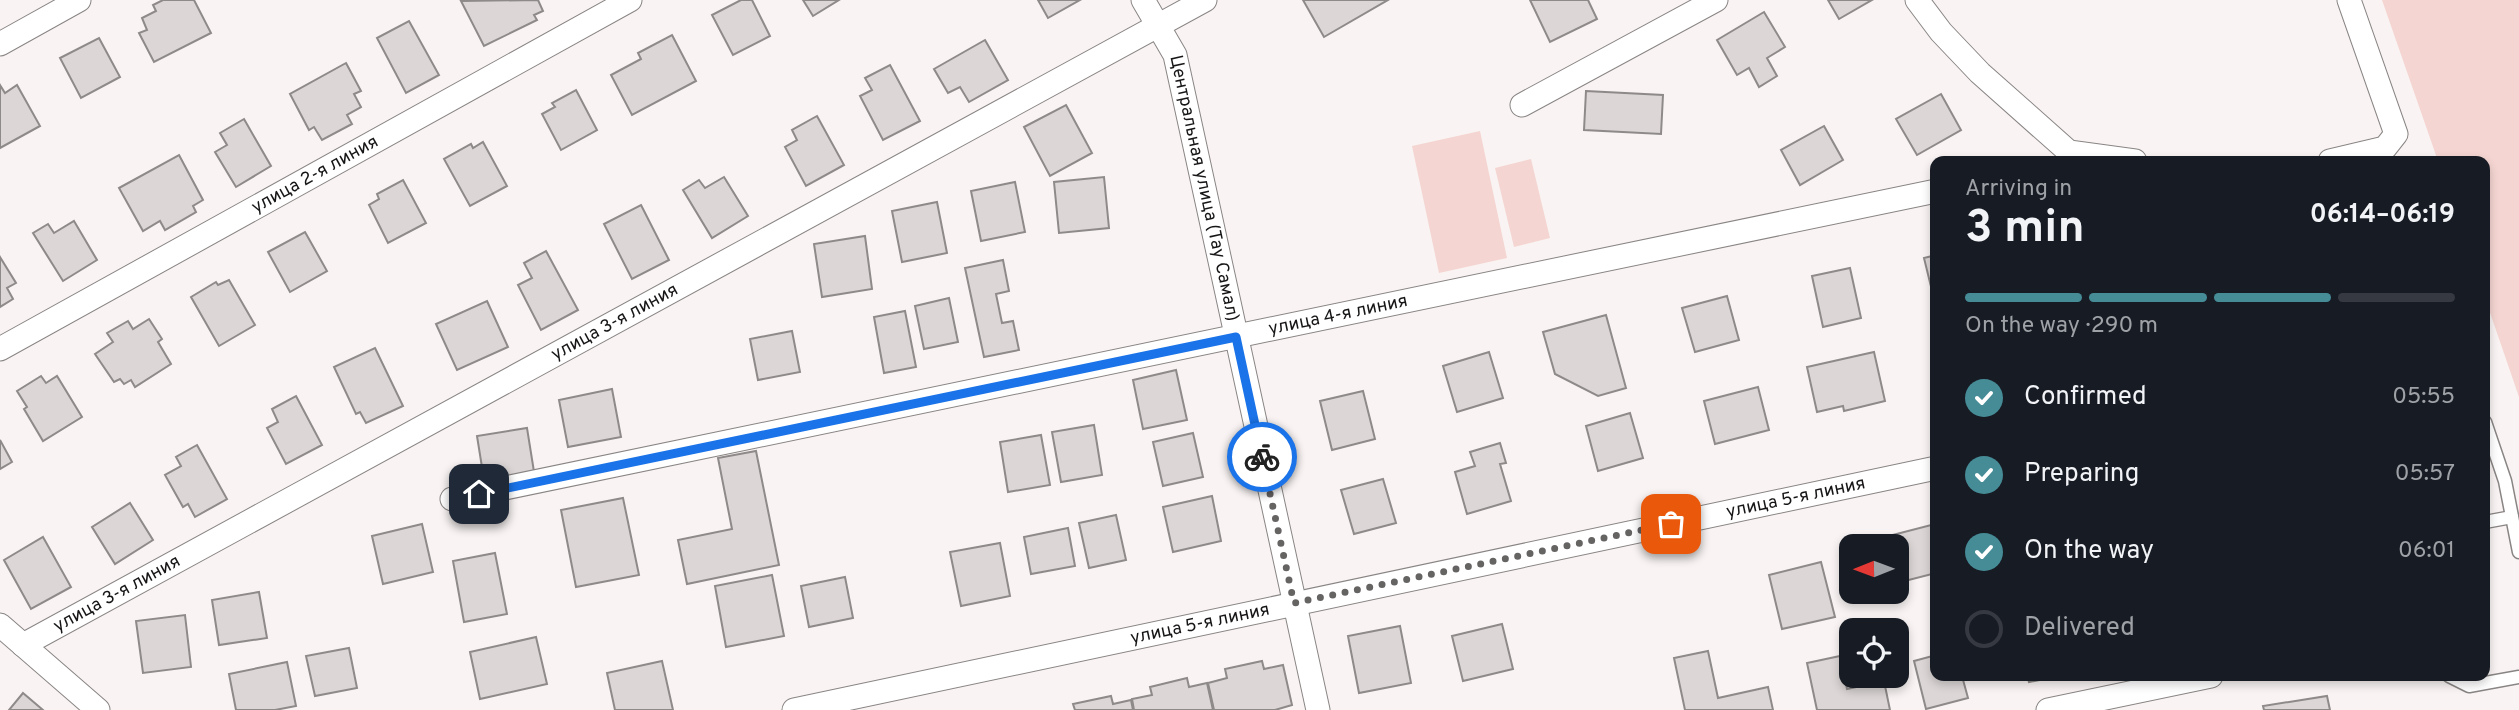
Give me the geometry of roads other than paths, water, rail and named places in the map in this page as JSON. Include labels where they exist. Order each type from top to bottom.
[{"type":"street","points":[[0,44],[79,0]]},
{"type":"street","name":"улица 2-я линия","points":[[0,349],[630,0]]},
{"type":"street","name":"Центральная улица (Тау Самал)","points":[[1143,0],[1175,55],[1318,710]]},
{"type":"street","name":"улица 3-я линия","points":[[23,645],[1205,0]]},
{"type":"street","points":[[1522,105],[1716,0]]},
{"type":"street","points":[[1917,0],[1941,32],[2062,156]]},
{"type":"street","points":[[2349,0],[2396,134],[2385,148],[2351,156]]},
{"type":"street","name":"улица 4-я линия","points":[[452,499],[1930,192]]},
{"type":"street","name":"улица 5-я линия","points":[[794,710],[1930,469]]},
{"type":"street","points":[[0,625],[98,710]]},
{"type":"street","points":[[2048,710],[2187,681]]},
{"type":"lane","points":[[2490,437],[2505,481],[2519,552]]},
{"type":"lane","points":[[2490,521],[2512,517]]},
{"type":"lane","points":[[2460,681],[2469,685],[2519,677]]}]
